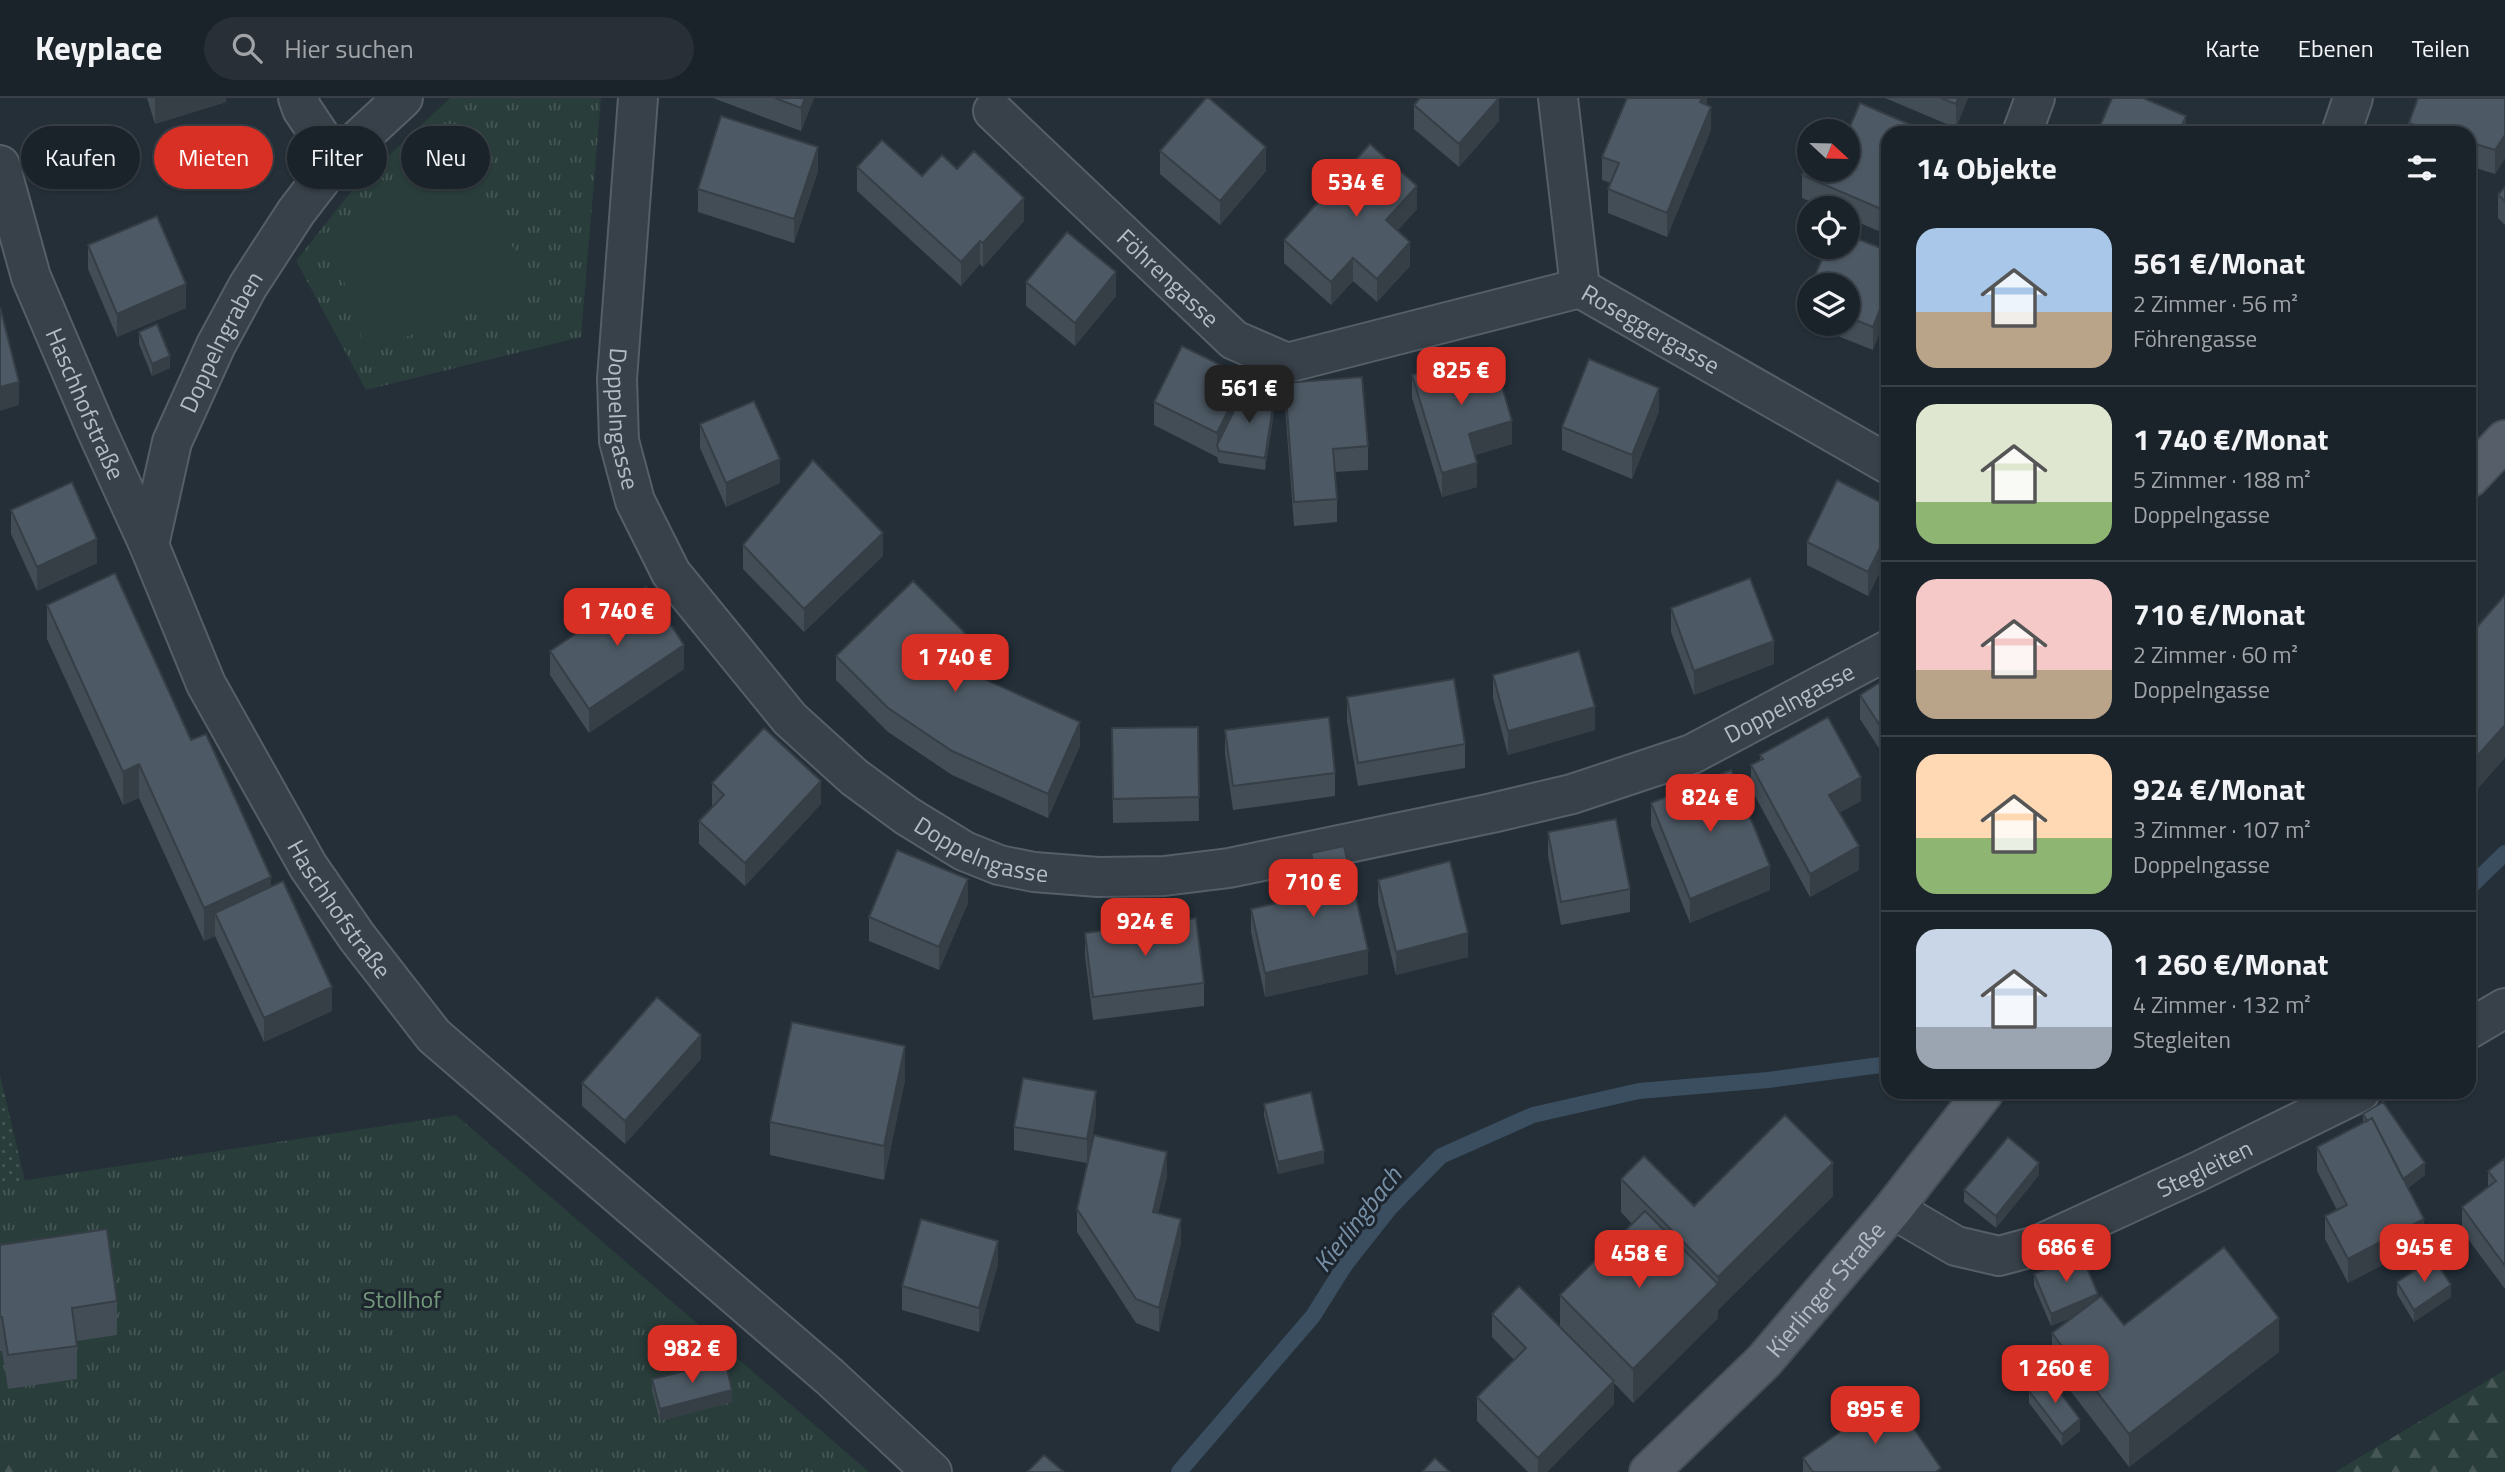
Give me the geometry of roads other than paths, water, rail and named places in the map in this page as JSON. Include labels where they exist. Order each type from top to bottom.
[{"type":"main road","points":[[2476,471],[2505,440]]},
{"type":"main road","name":"Kierlinger Straße","points":[[1649,1472],[1764,1360],[1893,1209],[1976,1103]]},
{"type":"street","points":[[298,98],[313,126]]},
{"type":"street","name":"Doppelngraben","points":[[373,126],[403,98]]},
{"type":"street","name":"Doppelngasse","points":[[638,98],[617,379],[619,441],[635,501],[671,573],[790,719],[854,777],[908,816],[964,851],[999,865],[1034,872],[1098,877],[1164,876],[1229,868],[1492,813],[1572,794],[1692,754],[1881,654]]},
{"type":"street","name":"Roseggergasse","points":[[1558,98],[1580,288],[1881,460]]},
{"type":"street","points":[[2025,126],[2035,98]]},
{"type":"street","points":[[2343,126],[2353,98]]},
{"type":"street","name":"Föhrengasse","points":[[993,111],[1234,340],[1287,363],[1580,288]]},
{"type":"street","name":"Haschhofstraße","points":[[0,165],[31,277],[149,545],[206,684],[308,866],[357,937],[434,1036],[830,1377],[932,1472]]},
{"type":"street","name":"Doppelngraben","points":[[149,545],[172,442],[216,345],[248,286],[314,189]]},
{"type":"street","points":[[2476,1025],[2505,1008]]},
{"type":"street","name":"Stegleiten","points":[[1893,1209],[1956,1246],[1999,1255],[2036,1246],[2197,1172],[2346,1099]]},
{"type":"waterway","name":"Kierlingbach","points":[[2476,881],[2505,853]]},
{"type":"waterway","name":"Kierlingbach","points":[[1179,1472],[1313,1316],[1345,1265],[1389,1209],[1441,1156],[1533,1115],[1639,1091],[1768,1080],[1881,1065]]},
{"type":"park label","name":"Stollhof","points":[[402,1299]]}]
